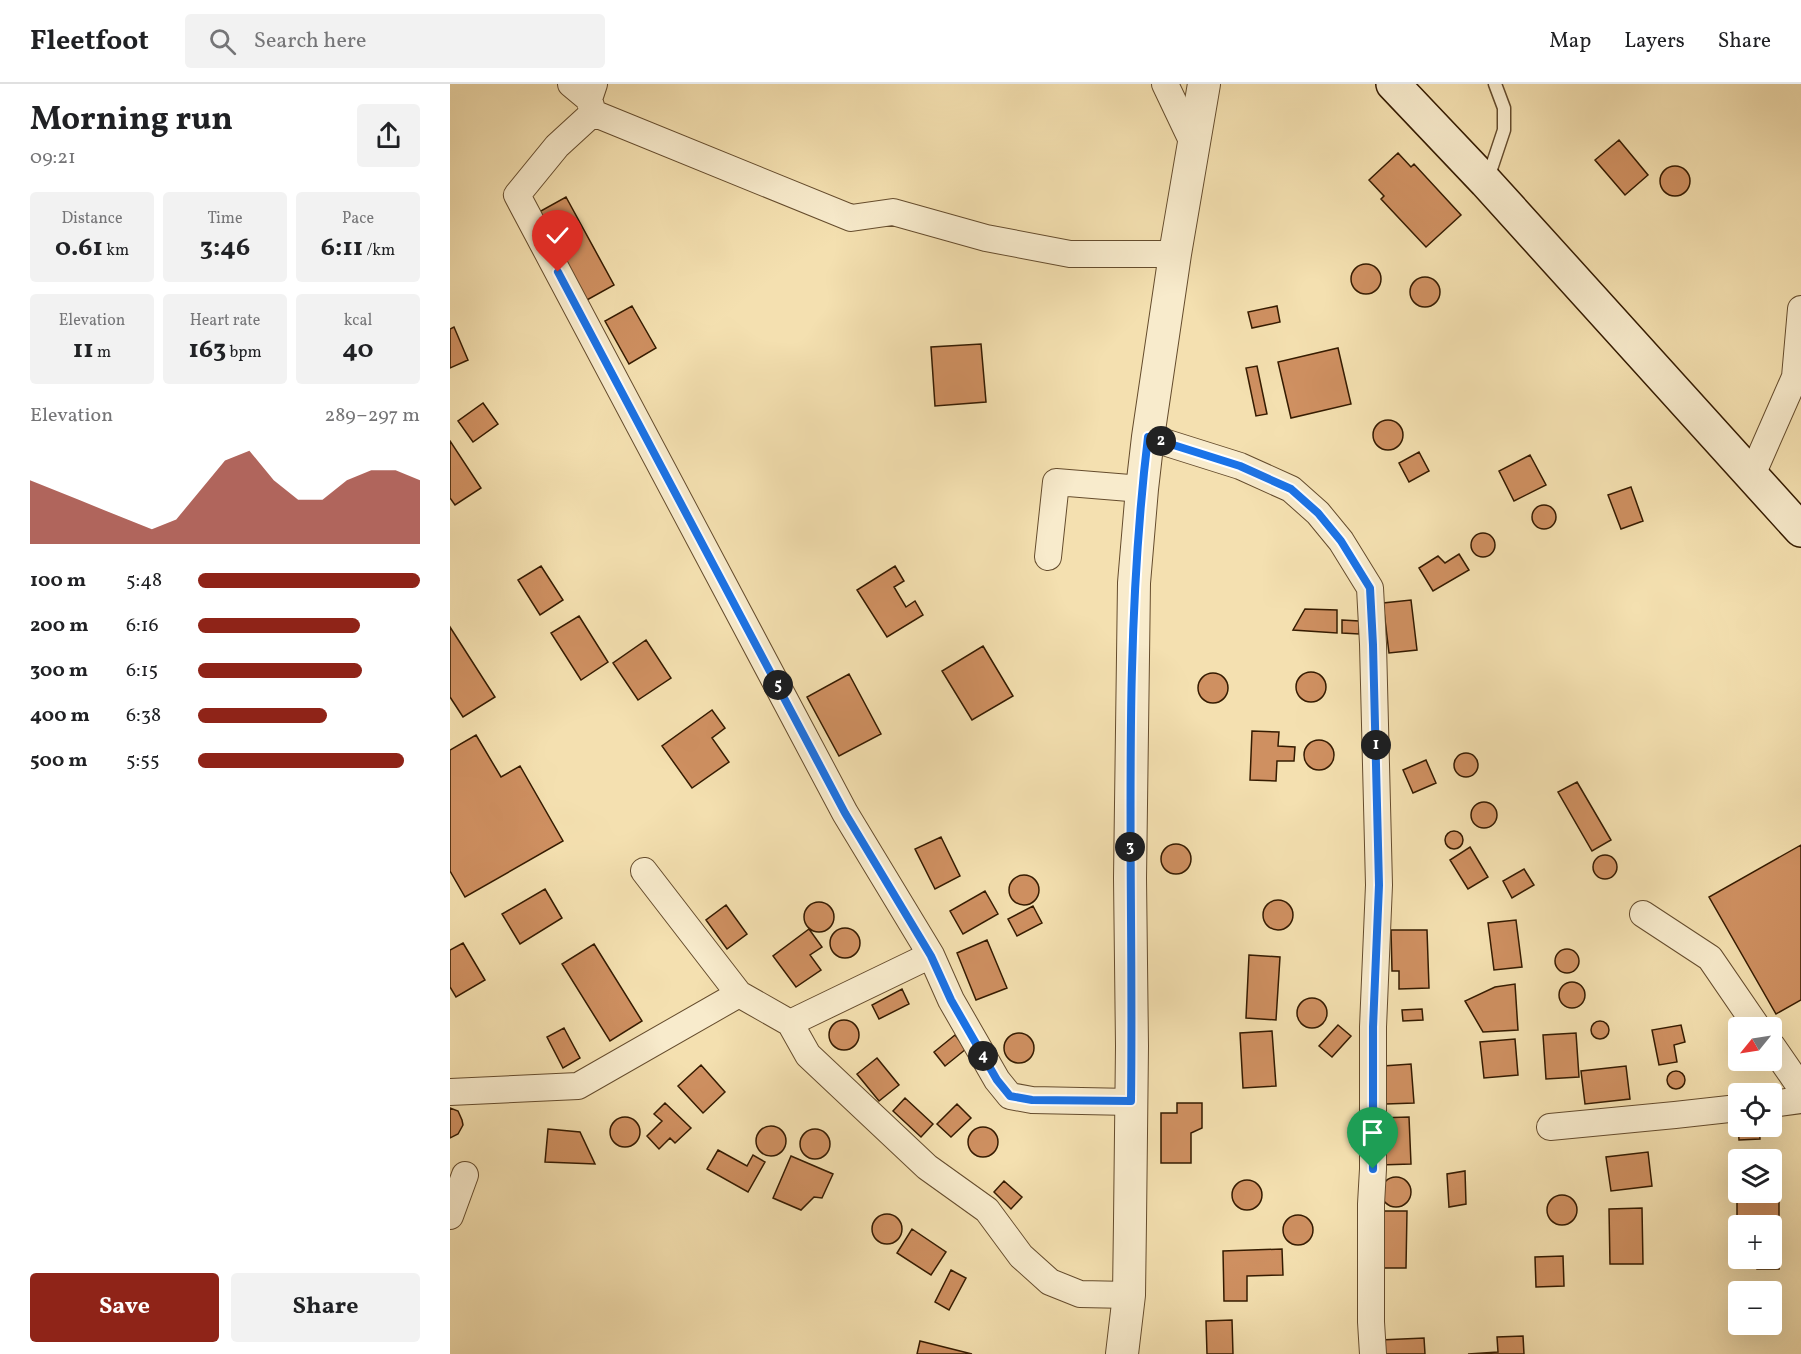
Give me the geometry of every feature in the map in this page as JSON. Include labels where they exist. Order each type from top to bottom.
[{"type":"main road","points":[[1393,84],[1486,182],[1801,530]]},
{"type":"street","points":[[1165,84],[1194,145]]},
{"type":"street","points":[[1122,1354],[1129,1295],[1130,878],[1134,583],[1148,437],[1175,254],[1204,84]]},
{"type":"street","points":[[1131,1101],[1032,1100],[1010,1096],[997,1080],[951,1000],[931,956],[845,813],[517,195],[557,146],[587,95],[851,218],[893,212],[986,238],[1070,254],[1175,254]]},
{"type":"street","points":[[1752,476],[1798,376],[1801,309]]},
{"type":"street","points":[[1148,437],[1240,466],[1291,489],[1318,513],[1335,534],[1370,588],[1379,885],[1373,1027],[1371,1216],[1373,1354]]},
{"type":"street","points":[[1048,557],[1056,482],[1142,489]]},
{"type":"street","points":[[644,871],[739,994],[790,1023],[808,1055],[927,1167],[987,1210],[1021,1256],[1050,1282],[1080,1294],[1129,1295]]},
{"type":"street","points":[[1643,914],[1710,958],[1750,1017]]},
{"type":"street","points":[[790,1023],[931,956]]},
{"type":"street","points":[[450,1092],[578,1086],[739,994]]},
{"type":"street","points":[[1782,1060],[1801,1088]]},
{"type":"street","points":[[1782,1103],[1801,1100]]},
{"type":"street","points":[[1550,1127],[1728,1109]]},
{"type":"street","points":[[450,1216],[465,1175]]},
{"type":"lane","points":[[1486,182],[1504,130],[1504,108],[1495,84]]},
{"type":"building","points":[[1619,140],[1648,175],[1625,195],[1595,160]]},
{"type":"building","points":[[1398,153],[1411,167],[1414,164],[1461,215],[1426,247],[1381,199],[1384,196],[1369,180]]},
{"type":"building","points":[[1675,166],[1686,170],[1690,181],[1686,192],[1675,196],[1664,192],[1660,181],[1664,170]]},
{"type":"building","points":[[566,197],[614,285],[587,300],[539,212]]},
{"type":"building","points":[[1366,264],[1377,268],[1381,279],[1377,290],[1366,294],[1355,290],[1351,279],[1355,268]]},
{"type":"building","points":[[1425,277],[1436,281],[1440,292],[1436,303],[1425,307],[1414,303],[1410,292],[1414,281]]},
{"type":"building","points":[[632,306],[656,348],[629,364],[605,321]]},
{"type":"building","points":[[1277,306],[1280,322],[1252,328],[1248,312]]},
{"type":"building","points":[[454,327],[468,360],[450,368],[450,329]]},
{"type":"building","points":[[981,344],[986,402],[935,406],[931,347]]},
{"type":"building","points":[[1338,348],[1351,404],[1291,418],[1278,362]]},
{"type":"building","points":[[1257,366],[1267,414],[1256,416],[1246,368]]},
{"type":"building","points":[[483,403],[498,424],[473,442],[458,421]]},
{"type":"building","points":[[1388,420],[1399,424],[1403,435],[1399,446],[1388,450],[1377,446],[1373,435],[1377,424]]},
{"type":"building","points":[[450,441],[481,488],[455,505],[450,498]]},
{"type":"building","points":[[1419,452],[1429,471],[1409,482],[1399,463]]},
{"type":"building","points":[[1530,455],[1546,485],[1514,501],[1499,471]]},
{"type":"building","points":[[1631,487],[1643,521],[1621,529],[1608,495]]},
{"type":"building","points":[[1539,505],[1549,505],[1556,512],[1556,522],[1549,529],[1539,529],[1532,522],[1532,512]]},
{"type":"building","points":[[1478,533],[1488,533],[1495,540],[1495,550],[1488,557],[1478,557],[1471,550],[1471,540]]},
{"type":"building","points":[[1459,554],[1469,570],[1433,591],[1419,568],[1438,556],[1445,563]]},
{"type":"building","points":[[541,566],[563,600],[540,615],[518,580]]},
{"type":"building","points":[[895,566],[904,581],[894,587],[906,607],[915,601],[923,615],[887,637],[857,590]]},
{"type":"building","points":[[1411,600],[1417,650],[1389,653],[1383,603]]},
{"type":"building","points":[[1305,609],[1337,610],[1337,633],[1293,630]]},
{"type":"building","points":[[579,616],[608,662],[581,680],[551,633]]},
{"type":"building","points":[[1342,620],[1359,621],[1359,634],[1342,633]]},
{"type":"building","points":[[450,627],[495,697],[463,717],[450,697]]},
{"type":"building","points":[[646,640],[671,678],[638,700],[613,663]]},
{"type":"building","points":[[983,646],[1013,696],[972,720],[942,671]]},
{"type":"building","points":[[1311,672],[1322,676],[1326,687],[1322,698],[1311,702],[1300,698],[1296,687],[1300,676]]},
{"type":"building","points":[[1213,673],[1224,677],[1228,688],[1224,699],[1213,703],[1202,699],[1198,688],[1202,677]]},
{"type":"building","points":[[849,674],[881,734],[839,756],[807,697]]},
{"type":"building","points":[[712,710],[725,728],[712,738],[729,762],[692,788],[662,746]]},
{"type":"building","points":[[1252,731],[1279,732],[1278,746],[1295,747],[1294,761],[1277,761],[1276,781],[1250,780]]},
{"type":"building","points":[[476,735],[501,777],[520,766],[563,841],[465,897],[450,871],[450,750]]},
{"type":"building","points":[[1319,740],[1330,744],[1334,755],[1330,766],[1319,770],[1308,766],[1304,755],[1308,744]]},
{"type":"building","points":[[1461,753],[1471,753],[1478,760],[1478,770],[1471,777],[1461,777],[1454,770],[1454,760]]},
{"type":"building","points":[[1426,760],[1436,783],[1413,793],[1403,770]]},
{"type":"building","points":[[1577,782],[1611,840],[1592,851],[1558,792]]},
{"type":"building","points":[[1484,802],[1493,806],[1497,815],[1493,824],[1484,828],[1475,824],[1471,815],[1475,806]]},
{"type":"building","points":[[1450,831],[1458,831],[1463,836],[1461,847],[1450,849],[1445,844],[1445,836]]},
{"type":"building","points":[[941,837],[960,876],[935,889],[915,849]]},
{"type":"building","points":[[1176,844],[1187,848],[1191,859],[1187,870],[1176,874],[1165,870],[1161,859],[1165,848]]},
{"type":"building","points":[[1801,845],[1801,1000],[1776,1014],[1709,897]]},
{"type":"building","points":[[1470,847],[1488,877],[1468,889],[1450,860]]},
{"type":"building","points":[[1605,855],[1614,858],[1617,867],[1614,876],[1605,879],[1596,876],[1593,867],[1596,858]]},
{"type":"building","points":[[1524,869],[1534,885],[1512,898],[1503,881]]},
{"type":"building","points":[[1024,875],[1035,879],[1039,890],[1035,901],[1024,905],[1013,901],[1009,890],[1013,879]]},
{"type":"building","points":[[545,889],[562,918],[520,944],[502,914]]},
{"type":"building","points":[[985,891],[998,914],[963,934],[950,911]]},
{"type":"building","points":[[1278,900],[1289,904],[1293,915],[1289,926],[1278,930],[1267,926],[1263,915],[1267,904]]},
{"type":"building","points":[[819,902],[830,906],[834,917],[830,928],[819,932],[808,928],[804,917],[808,906]]},
{"type":"building","points":[[726,905],[747,934],[727,949],[706,920]]},
{"type":"building","points":[[1033,906],[1042,923],[1017,936],[1008,919]]},
{"type":"building","points":[[1516,920],[1522,967],[1494,970],[1488,923]]},
{"type":"building","points":[[845,928],[856,932],[860,943],[856,954],[845,958],[834,954],[830,943],[834,932]]},
{"type":"building","points":[[809,929],[822,947],[810,955],[821,970],[796,987],[773,956]]},
{"type":"building","points":[[1391,930],[1427,930],[1429,988],[1399,989],[1399,971],[1392,971]]},
{"type":"building","points":[[987,940],[1007,988],[976,1000],[957,953]]},
{"type":"building","points":[[463,943],[485,980],[456,997],[450,987],[450,950]]},
{"type":"building","points":[[594,944],[642,1021],[610,1041],[562,964]]},
{"type":"building","points":[[1562,949],[1572,949],[1579,956],[1579,966],[1572,973],[1562,973],[1555,966],[1555,956]]},
{"type":"building","points":[[1249,955],[1280,957],[1276,1020],[1246,1018]]},
{"type":"building","points":[[1572,982],[1581,986],[1585,995],[1581,1004],[1572,1008],[1563,1004],[1559,995],[1563,986]]},
{"type":"building","points":[[1515,984],[1518,1030],[1483,1032],[1465,1001],[1495,987]]},
{"type":"building","points":[[902,989],[909,1004],[879,1019],[872,1005]]},
{"type":"building","points":[[1312,998],[1323,1002],[1327,1013],[1323,1024],[1312,1028],[1301,1024],[1297,1013],[1301,1002]]},
{"type":"building","points":[[1422,1009],[1423,1020],[1403,1021],[1402,1010]]},
{"type":"building","points":[[844,1020],[855,1024],[859,1035],[855,1046],[844,1050],[833,1046],[829,1035],[833,1024]]},
{"type":"building","points":[[1596,1021],[1604,1021],[1609,1026],[1607,1037],[1596,1039],[1591,1034],[1591,1026]]},
{"type":"building","points":[[1338,1025],[1351,1036],[1332,1057],[1319,1046]]},
{"type":"building","points":[[1681,1025],[1685,1042],[1674,1045],[1677,1062],[1659,1065],[1652,1030]]},
{"type":"building","points":[[564,1028],[580,1058],[563,1068],[547,1037]]},
{"type":"building","points":[[1272,1031],[1276,1086],[1243,1088],[1240,1033]]},
{"type":"building","points":[[1019,1033],[1030,1037],[1034,1048],[1030,1059],[1019,1063],[1008,1059],[1004,1048],[1008,1037]]},
{"type":"building","points":[[1576,1033],[1579,1077],[1546,1079],[1543,1035]]},
{"type":"building","points":[[955,1035],[966,1049],[945,1066],[934,1052]]},
{"type":"building","points":[[1515,1039],[1518,1075],[1484,1078],[1480,1042]]},
{"type":"building","points":[[877,1058],[899,1085],[879,1101],[857,1074]]},
{"type":"building","points":[[1411,1064],[1414,1103],[1386,1104],[1383,1066]]},
{"type":"building","points":[[701,1065],[725,1092],[703,1113],[678,1086]]},
{"type":"building","points":[[1626,1066],[1630,1099],[1585,1104],[1581,1071]]},
{"type":"building","points":[[1672,1071],[1680,1071],[1685,1076],[1683,1087],[1672,1089],[1667,1084],[1667,1076]]},
{"type":"building","points":[[905,1098],[933,1124],[921,1137],[893,1111]]},
{"type":"building","points":[[665,1103],[691,1128],[675,1143],[670,1138],[659,1149],[647,1136],[662,1121],[654,1114]]},
{"type":"building","points":[[1177,1103],[1202,1103],[1202,1128],[1191,1133],[1191,1163],[1161,1163],[1161,1113],[1177,1113]]},
{"type":"building","points":[[957,1104],[971,1118],[951,1137],[937,1124]]},
{"type":"building","points":[[450,1108],[458,1111],[463,1125],[458,1134],[450,1138]]},
{"type":"building","points":[[625,1117],[636,1121],[640,1132],[636,1143],[625,1147],[614,1143],[610,1132],[614,1121]]},
{"type":"building","points":[[1409,1117],[1411,1164],[1379,1165],[1377,1118]]},
{"type":"building","points":[[771,1126],[782,1130],[786,1141],[782,1152],[771,1156],[760,1152],[756,1141],[760,1130]]},
{"type":"building","points":[[983,1127],[994,1131],[998,1142],[994,1153],[983,1157],[972,1153],[968,1142],[972,1131]]},
{"type":"building","points":[[548,1129],[580,1132],[595,1164],[545,1162]]},
{"type":"building","points":[[815,1129],[826,1133],[830,1144],[826,1155],[815,1159],[804,1155],[800,1144],[804,1133]]},
{"type":"building","points":[[1739,1137],[1760,1137],[1760,1139],[1739,1140]]},
{"type":"building","points":[[718,1150],[747,1166],[753,1155],[765,1162],[748,1192],[707,1169]]},
{"type":"building","points":[[1648,1152],[1652,1186],[1611,1191],[1606,1157]]},
{"type":"building","points":[[791,1156],[833,1174],[822,1198],[814,1197],[801,1210],[773,1198]]},
{"type":"building","points":[[1465,1171],[1466,1204],[1449,1207],[1447,1174]]},
{"type":"building","points":[[1396,1177],[1407,1181],[1411,1192],[1407,1203],[1396,1207],[1385,1203],[1381,1192],[1385,1181]]},
{"type":"building","points":[[1247,1180],[1258,1184],[1262,1195],[1258,1206],[1247,1210],[1236,1206],[1232,1195],[1236,1184]]},
{"type":"building","points":[[1004,1181],[1022,1197],[1011,1209],[994,1192]]},
{"type":"building","points":[[1562,1195],[1573,1199],[1577,1210],[1573,1221],[1562,1225],[1551,1221],[1547,1210],[1551,1199]]},
{"type":"building","points":[[1737,1203],[1779,1203],[1779,1215],[1737,1215]]},
{"type":"building","points":[[1642,1208],[1643,1264],[1610,1264],[1609,1209]]},
{"type":"building","points":[[1381,1211],[1407,1211],[1406,1268],[1380,1268]]},
{"type":"building","points":[[887,1214],[898,1218],[902,1229],[898,1240],[887,1244],[876,1240],[872,1229],[876,1218]]},
{"type":"building","points":[[1298,1215],[1309,1219],[1313,1230],[1309,1241],[1298,1245],[1287,1241],[1283,1230],[1287,1219]]},
{"type":"building","points":[[912,1229],[946,1252],[931,1275],[897,1253]]},
{"type":"building","points":[[1282,1249],[1283,1275],[1247,1276],[1247,1301],[1224,1301],[1223,1251]]},
{"type":"building","points":[[1563,1256],[1564,1286],[1536,1287],[1535,1257]]},
{"type":"building","points":[[951,1270],[966,1278],[949,1310],[935,1302]]},
{"type":"building","points":[[1232,1320],[1233,1354],[1207,1354],[1206,1321]]},
{"type":"building","points":[[1523,1336],[1524,1354],[1468,1354],[1498,1352],[1497,1337]]},
{"type":"building","points":[[1424,1338],[1425,1354],[1381,1354],[1380,1340]]},
{"type":"building","points":[[920,1341],[972,1354],[917,1354]]},
{"type":"route","points":[[558,272],[845,813],[931,956],[951,1000],[997,1080],[1010,1096],[1032,1100],[1131,1101],[1130,878],[1134,583],[1148,437],[1240,466],[1291,489],[1318,513],[1341,541],[1370,588],[1379,885],[1373,1027],[1373,1169]]}]
